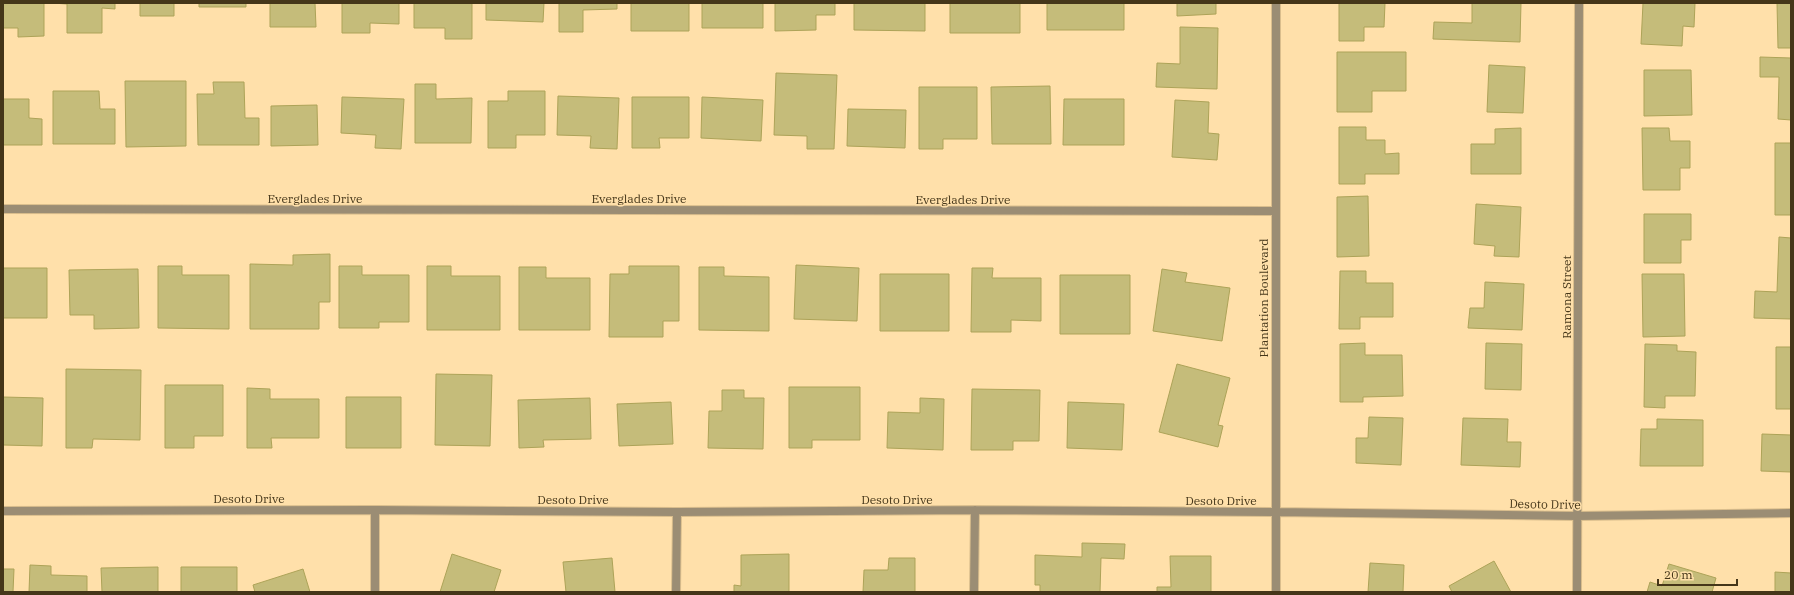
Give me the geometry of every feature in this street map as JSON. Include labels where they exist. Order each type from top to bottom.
[{"type":"street","name":"Plantation Boulevard","points":[[1276,3],[1276,592]]},
{"type":"street","name":"Ramona Street","points":[[1577,592],[1579,3]]},
{"type":"street","name":"Everglades Drive","points":[[3,209],[1275,211]]},
{"type":"street","name":"Desoto Drive","points":[[3,511],[375,510],[677,512],[975,510],[1577,516],[1791,513]]},
{"type":"street","points":[[374,592],[375,510]]},
{"type":"street","points":[[974,592],[975,510]]},
{"type":"street","points":[[676,592],[677,512]]},
{"type":"building","points":[[3,3],[44,3],[44,36],[18,37],[18,28],[3,28]]},
{"type":"building","points":[[52,3],[115,3],[115,9],[102,8],[102,33],[67,33],[67,4]]},
{"type":"building","points":[[140,3],[174,3],[174,16],[140,16]]},
{"type":"building","points":[[199,3],[246,3],[246,7],[199,7]]},
{"type":"building","points":[[270,3],[315,3],[316,27],[270,27]]},
{"type":"building","points":[[342,3],[399,3],[399,24],[370,23],[370,33],[342,33]]},
{"type":"building","points":[[414,3],[472,3],[472,39],[445,39],[445,28],[414,28]]},
{"type":"building","points":[[486,3],[544,3],[543,22],[486,20]]},
{"type":"building","points":[[559,3],[617,3],[617,9],[583,10],[583,32],[559,32]]},
{"type":"building","points":[[631,3],[689,3],[689,31],[631,31]]},
{"type":"building","points":[[702,3],[763,3],[763,28],[702,28]]},
{"type":"building","points":[[775,3],[835,3],[835,15],[816,15],[816,30],[775,31]]},
{"type":"building","points":[[854,3],[925,3],[925,31],[854,30]]},
{"type":"building","points":[[950,3],[1020,3],[1020,33],[950,33]]},
{"type":"building","points":[[1047,3],[1124,3],[1124,30],[1047,30]]},
{"type":"building","points":[[1177,3],[1216,3],[1216,14],[1177,16]]},
{"type":"building","points":[[1339,3],[1385,3],[1384,27],[1364,27],[1364,41],[1339,41]]},
{"type":"building","points":[[1472,3],[1521,3],[1520,42],[1433,39],[1434,22],[1472,23]]},
{"type":"building","points":[[1643,3],[1695,3],[1694,27],[1683,26],[1682,46],[1641,44]]},
{"type":"building","points":[[1777,3],[1791,3],[1791,48],[1778,48]]},
{"type":"building","points":[[1180,27],[1218,28],[1217,89],[1156,87],[1157,63],[1180,64]]},
{"type":"building","points":[[1337,52],[1406,52],[1406,91],[1372,91],[1372,112],[1337,112]]},
{"type":"building","points":[[1760,57],[1791,58],[1791,120],[1778,119],[1779,77],[1760,77]]},
{"type":"building","points":[[1489,65],[1525,67],[1523,113],[1487,112]]},
{"type":"building","points":[[1644,70],[1691,70],[1692,115],[1644,116]]},
{"type":"building","points":[[776,73],[837,75],[834,149],[807,149],[807,136],[774,135]]},
{"type":"building","points":[[125,81],[186,81],[186,146],[126,147]]},
{"type":"building","points":[[213,82],[244,82],[245,118],[259,118],[259,145],[198,145],[197,94],[214,94]]},
{"type":"building","points":[[415,84],[436,84],[436,99],[472,98],[471,143],[415,143]]},
{"type":"building","points":[[1050,86],[1051,144],[992,144],[991,87]]},
{"type":"building","points":[[919,87],[977,87],[977,139],[943,139],[943,149],[919,149]]},
{"type":"building","points":[[53,91],[99,91],[100,109],[115,109],[115,144],[53,144]]},
{"type":"building","points":[[508,91],[545,91],[545,135],[516,135],[516,148],[488,148],[488,101],[508,101]]},
{"type":"building","points":[[558,96],[619,98],[617,149],[590,148],[591,136],[557,135]]},
{"type":"building","points":[[342,97],[404,99],[401,149],[375,148],[376,135],[341,133]]},
{"type":"building","points":[[632,97],[689,97],[689,138],[659,138],[660,148],[632,148]]},
{"type":"building","points":[[702,97],[763,100],[761,141],[701,138]]},
{"type":"building","points":[[3,99],[29,99],[29,118],[42,119],[42,145],[3,145]]},
{"type":"building","points":[[1064,99],[1124,99],[1124,145],[1063,145]]},
{"type":"building","points":[[1175,100],[1209,102],[1208,133],[1219,134],[1217,160],[1172,157]]},
{"type":"building","points":[[317,105],[318,145],[271,146],[271,106]]},
{"type":"building","points":[[848,109],[906,110],[905,148],[847,146]]},
{"type":"building","points":[[1339,127],[1366,127],[1366,140],[1385,140],[1385,154],[1399,153],[1399,174],[1365,174],[1365,184],[1339,184]]},
{"type":"building","points":[[1521,128],[1521,174],[1471,174],[1471,144],[1495,144],[1495,129]]},
{"type":"building","points":[[1642,128],[1669,128],[1670,141],[1690,141],[1690,168],[1680,168],[1680,190],[1643,190]]},
{"type":"building","points":[[1775,143],[1791,143],[1791,215],[1775,215]]},
{"type":"building","points":[[1368,196],[1369,256],[1337,257],[1337,197]]},
{"type":"building","points":[[1476,204],[1521,207],[1519,257],[1494,256],[1495,246],[1474,244]]},
{"type":"building","points":[[1644,214],[1691,214],[1691,240],[1681,240],[1681,263],[1644,263]]},
{"type":"building","points":[[1779,237],[1791,238],[1791,319],[1754,318],[1755,291],[1777,292]]},
{"type":"building","points":[[330,254],[330,302],[319,302],[319,329],[250,329],[250,264],[293,265],[293,255]]},
{"type":"building","points":[[796,265],[859,268],[857,321],[794,319]]},
{"type":"building","points":[[158,266],[182,266],[182,275],[229,275],[229,329],[158,328]]},
{"type":"building","points":[[339,266],[362,266],[362,275],[409,275],[409,322],[379,322],[379,328],[339,328]]},
{"type":"building","points":[[427,266],[451,266],[451,276],[500,276],[500,330],[427,330]]},
{"type":"building","points":[[629,266],[679,266],[679,321],[663,321],[663,337],[609,337],[610,274],[629,274]]},
{"type":"building","points":[[519,267],[546,267],[546,278],[590,278],[590,330],[519,330]]},
{"type":"building","points":[[699,267],[724,267],[724,276],[769,277],[769,331],[699,330]]},
{"type":"building","points":[[3,268],[47,268],[47,318],[3,318]]},
{"type":"building","points":[[972,268],[993,268],[992,278],[1041,278],[1041,321],[1011,320],[1011,332],[971,332]]},
{"type":"building","points":[[138,269],[139,328],[94,329],[94,315],[70,315],[69,270]]},
{"type":"building","points":[[1162,269],[1187,273],[1185,282],[1230,288],[1222,341],[1153,331]]},
{"type":"building","points":[[1340,271],[1366,271],[1366,283],[1393,283],[1393,317],[1360,317],[1360,329],[1339,329]]},
{"type":"building","points":[[880,274],[949,274],[949,331],[880,331]]},
{"type":"building","points":[[1642,274],[1684,274],[1685,336],[1643,337]]},
{"type":"building","points":[[1060,275],[1130,275],[1130,334],[1060,334]]},
{"type":"building","points":[[1485,282],[1524,284],[1522,330],[1468,328],[1470,308],[1484,308]]},
{"type":"building","points":[[1365,343],[1365,355],[1402,355],[1403,396],[1363,397],[1363,402],[1340,402],[1340,344]]},
{"type":"building","points":[[1486,343],[1522,344],[1521,390],[1485,389]]},
{"type":"building","points":[[1645,344],[1677,345],[1677,351],[1696,352],[1695,396],[1665,396],[1665,408],[1644,407]]},
{"type":"building","points":[[1776,347],[1791,347],[1791,409],[1776,409]]},
{"type":"building","points":[[1177,364],[1230,378],[1218,425],[1223,426],[1218,447],[1159,432]]},
{"type":"building","points":[[66,369],[141,370],[140,440],[93,439],[92,448],[66,448]]},
{"type":"building","points":[[436,374],[492,375],[490,446],[435,445]]},
{"type":"building","points":[[165,385],[223,385],[223,436],[194,436],[194,448],[165,448]]},
{"type":"building","points":[[789,387],[860,387],[860,440],[812,440],[812,448],[789,448]]},
{"type":"building","points":[[247,388],[270,389],[270,399],[319,399],[319,438],[271,438],[272,448],[247,448]]},
{"type":"building","points":[[972,389],[1040,390],[1039,441],[1013,441],[1013,450],[971,450]]},
{"type":"building","points":[[722,390],[744,390],[744,398],[764,398],[763,449],[708,448],[709,411],[722,411]]},
{"type":"building","points":[[3,397],[43,398],[42,446],[3,445]]},
{"type":"building","points":[[346,397],[401,397],[401,448],[346,448]]},
{"type":"building","points":[[590,398],[591,439],[543,440],[544,447],[519,448],[518,400]]},
{"type":"building","points":[[920,398],[944,399],[943,450],[887,448],[888,412],[920,413]]},
{"type":"building","points":[[671,402],[673,444],[619,446],[617,404]]},
{"type":"building","points":[[1068,402],[1124,404],[1122,450],[1067,448]]},
{"type":"building","points":[[1369,417],[1403,418],[1401,465],[1356,463],[1356,438],[1368,438]]},
{"type":"building","points":[[1463,418],[1508,419],[1507,442],[1521,442],[1520,467],[1461,465]]},
{"type":"building","points":[[1657,419],[1703,420],[1703,466],[1640,466],[1641,429],[1657,429]]},
{"type":"building","points":[[1762,434],[1791,435],[1791,472],[1761,471]]},
{"type":"building","points":[[1082,543],[1125,544],[1124,559],[1101,558],[1100,592],[1040,592],[1040,585],[1035,585],[1035,555],[1082,557]]},
{"type":"building","points":[[452,554],[501,570],[494,592],[440,592]]},
{"type":"building","points":[[789,554],[789,592],[734,592],[734,585],[741,586],[741,555]]},
{"type":"building","points":[[1170,556],[1211,556],[1211,592],[1157,592],[1157,587],[1171,587]]},
{"type":"building","points":[[612,558],[615,592],[566,592],[563,562]]},
{"type":"building","points":[[889,558],[915,558],[915,592],[863,592],[864,570],[888,570]]},
{"type":"building","points":[[1494,561],[1511,592],[1452,592],[1449,586]]},
{"type":"building","points":[[1370,563],[1404,565],[1403,592],[1368,592]]},
{"type":"building","points":[[1669,564],[1716,578],[1712,592],[1647,592],[1650,582],[1662,586]]},
{"type":"building","points":[[30,565],[51,566],[51,575],[87,576],[87,592],[29,592]]},
{"type":"building","points":[[158,567],[158,592],[102,592],[101,568]]},
{"type":"building","points":[[181,567],[237,567],[237,592],[181,592]]},
{"type":"building","points":[[3,569],[14,569],[13,592],[3,592]]},
{"type":"building","points":[[303,569],[310,592],[255,592],[253,585]]},
{"type":"building","points":[[1775,572],[1791,573],[1791,592],[1775,592]]}]
